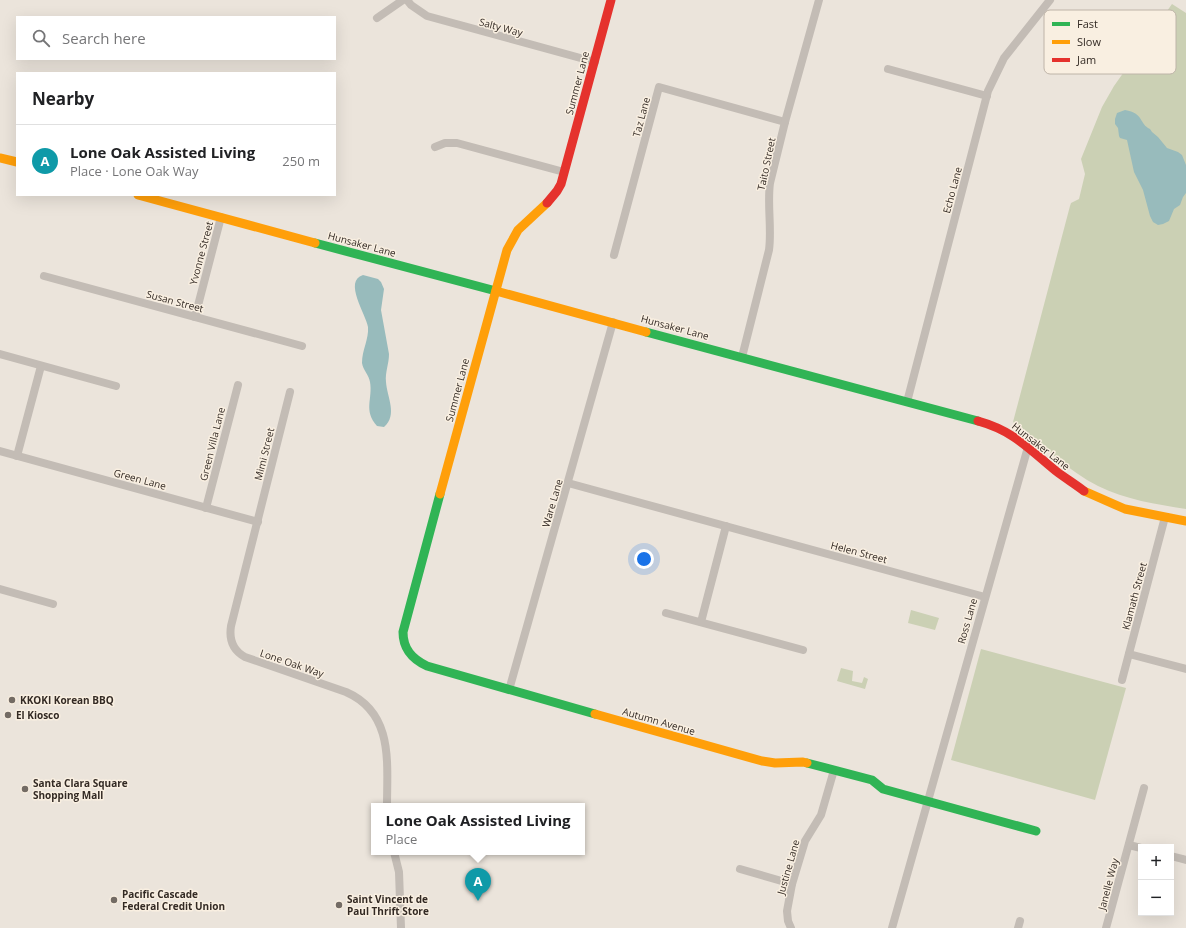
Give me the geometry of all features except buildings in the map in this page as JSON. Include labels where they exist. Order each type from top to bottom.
[{"type":"street","points":[[377,18],[403,0]]},
{"type":"street","name":"Salty Way","points":[[407,0],[411,5],[427,16],[595,62]]},
{"type":"street","name":"Summer Lane","points":[[403,632],[507,250],[513,236],[554,197],[561,184],[611,0]]},
{"type":"street","name":"Taito Street","points":[[742,357],[769,250],[771,234],[769,187],[785,122],[819,0]]},
{"type":"street","name":"Echo Lane","points":[[907,402],[987,96],[994,76],[1004,58],[1050,0]]},
{"type":"street","points":[[888,69],[987,96]]},
{"type":"street","name":"Taz Lane","points":[[614,255],[659,87],[785,122]]},
{"type":"street","points":[[435,147],[445,143],[458,143],[564,172]]},
{"type":"street","points":[[0,158],[16,162]]},
{"type":"street","name":"Hunsaker Lane","points":[[142,196],[989,424],[1006,431],[1028,447],[1057,472],[1086,492],[1125,509],[1186,521]]},
{"type":"street","name":"Yvonne Street","points":[[195,317],[221,217]]},
{"type":"street","name":"Susan Street","points":[[44,276],[302,346]]},
{"type":"street","name":"Ware Lane","points":[[509,690],[613,322]]},
{"type":"street","points":[[0,354],[116,386]]},
{"type":"street","points":[[17,456],[41,366]]},
{"type":"street","name":"Green Villa Lane","points":[[206,508],[238,385]]},
{"type":"street","name":"Mimi Street","points":[[258,522],[290,392]]},
{"type":"street","name":"Ross Lane","points":[[892,928],[1028,447]]},
{"type":"street","name":"Green Lane","points":[[0,451],[258,522]]},
{"type":"street","name":"Helen Street","points":[[568,483],[985,597]]},
{"type":"street","name":"Klamath Street","points":[[1122,680],[1166,517]]},
{"type":"street","name":"Lone Oak Way","points":[[258,522],[231,626],[230,635],[232,645],[237,652],[245,658],[346,692],[367,706],[379,722],[385,741],[387,803]]},
{"type":"street","points":[[701,622],[726,526]]},
{"type":"street","points":[[0,589],[53,604]]},
{"type":"street","points":[[666,613],[803,650]]},
{"type":"street","name":"Autumn Avenue","points":[[403,632],[402,640],[406,649],[414,659],[422,664],[762,761],[775,763],[803,762],[834,770],[874,781],[883,789],[928,802]]},
{"type":"street","points":[[1130,654],[1186,669]]},
{"type":"street","name":"Justine Lane","points":[[791,928],[788,921],[787,911],[792,884],[805,841],[821,816],[834,770]]},
{"type":"street","name":"Janelle Way","points":[[1106,928],[1144,788]]},
{"type":"street","points":[[928,802],[1036,831]]},
{"type":"street","points":[[1129,845],[1138,847]]},
{"type":"street","points":[[395,855],[399,872],[401,928]]},
{"type":"street","points":[[1174,857],[1186,860]]},
{"type":"street","points":[[740,869],[792,884]]},
{"type":"green space","points":[[1172,4],[1186,13],[1186,509],[1130,498],[1098,486],[1066,466],[1013,422],[1070,206],[1071,203],[1079,199],[1085,174],[1081,159],[1102,107],[1122,74],[1176,74],[1176,10],[1168,10]]},
{"type":"green space","points":[[911,610],[939,618],[935,630],[908,623]]},
{"type":"green space","points":[[981,649],[1126,688],[1095,800],[951,760]]},
{"type":"green space","points":[[841,668],[853,671],[852,681],[862,683],[864,677],[868,679],[865,689],[837,681]]},
{"type":"water","points":[[1125,110],[1131,111],[1138,116],[1167,148],[1182,155],[1186,165],[1186,193],[1180,205],[1174,209],[1169,221],[1163,224],[1158,225],[1153,222],[1150,216],[1143,190],[1134,172],[1127,140],[1120,138],[1118,128],[1115,124],[1117,113]]},
{"type":"water","points":[[363,275],[378,279],[384,289],[381,310],[389,354],[386,378],[391,411],[388,422],[384,427],[377,426],[370,415],[369,404],[371,388],[362,363],[368,327],[357,298],[355,284],[357,278]]},
{"type":"traffic: fast","points":[[315,243],[496,291]]},
{"type":"traffic: fast","points":[[646,332],[978,421]]},
{"type":"traffic: fast","points":[[440,494],[403,632],[403,638],[409,653],[427,666],[595,714]]},
{"type":"traffic: fast","points":[[807,763],[872,780],[883,789],[1036,831]]},
{"type":"traffic: slow","points":[[0,158],[16,162]]},
{"type":"traffic: slow","points":[[142,196],[315,243]]},
{"type":"traffic: slow","points":[[440,494],[507,250],[518,230],[547,203]]},
{"type":"traffic: slow","points":[[496,291],[646,332]]},
{"type":"traffic: slow","points":[[1084,491],[1125,509],[1186,521]]},
{"type":"traffic: slow","points":[[595,714],[762,761],[775,763],[807,763]]},
{"type":"traffic: jam","points":[[547,203],[561,184],[611,0]]},
{"type":"traffic: jam","points":[[978,421],[991,425],[1011,435],[1084,491]]},
{"type":"place","name":"KKOKI Korean BBQ","points":[[12,700]]},
{"type":"place","name":"El Kiosco","points":[[8,715]]},
{"type":"place","name":"Santa Clara Square Shopping Mall","points":[[25,789]]},
{"type":"place","name":"Pacific Cascade Federal Credit Union","points":[[114,900]]},
{"type":"place","name":"Lone Oak Assisted Living","points":[[478,901]]},
{"type":"place","name":"Saint Vincent de Paul Thrift Store","points":[[339,905]]}]
